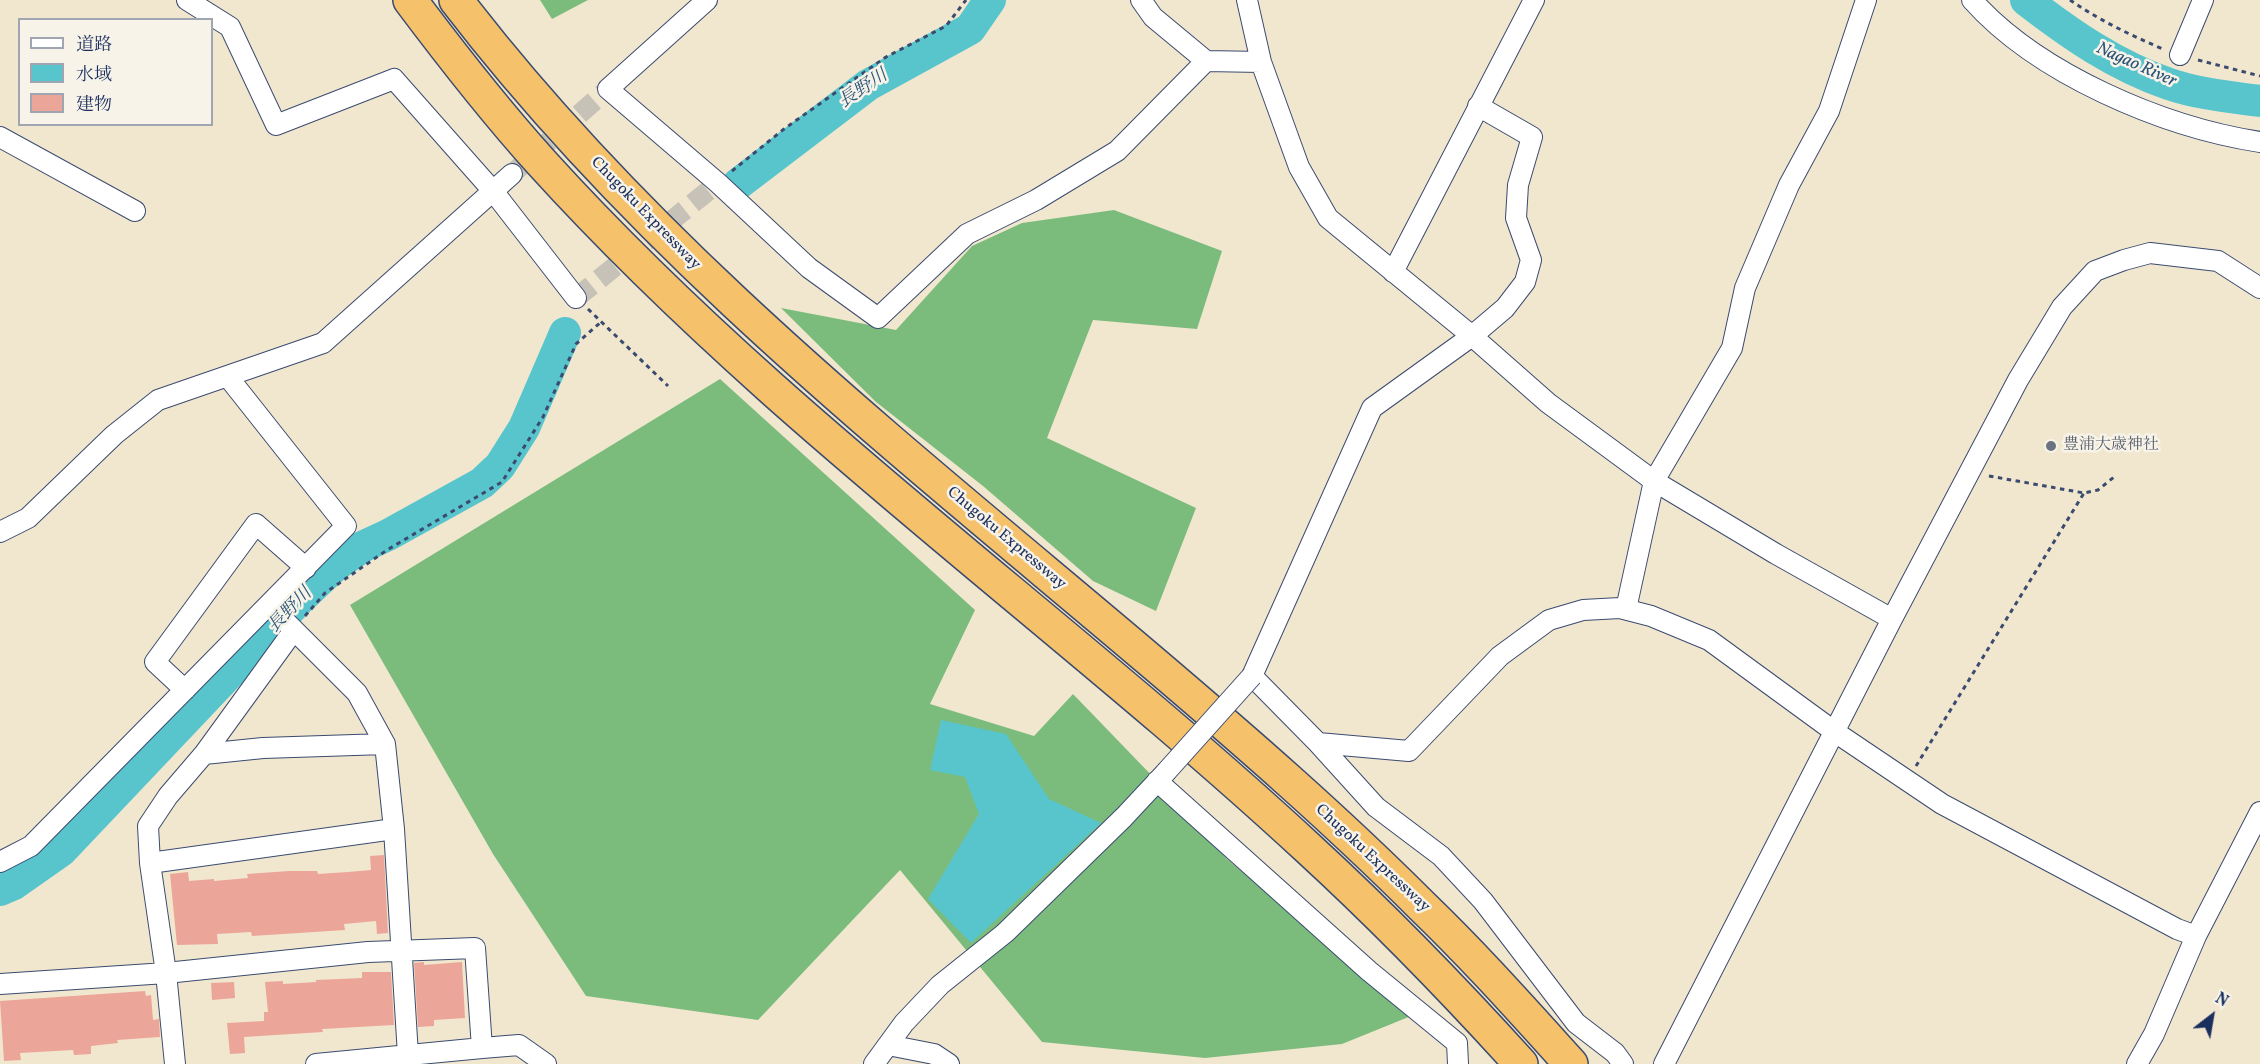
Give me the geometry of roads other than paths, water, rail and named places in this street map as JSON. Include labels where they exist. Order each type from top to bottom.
[{"type":"highway","points":[[410,0],[465,72],[541,162],[696,319],[887,490],[1138,699],[1309,849],[1400,936],[1521,1064]]},
{"type":"highway","name":"Chugoku Expressway","points":[[456,0],[568,135],[720,291],[843,401],[1153,663],[1333,821],[1423,906],[1571,1064]]},
{"type":"street","points":[[187,0],[230,27],[276,124],[393,79],[493,191],[576,298]]},
{"type":"street","points":[[707,0],[608,89],[718,183],[808,268],[878,318],[967,234],[1036,200],[1117,151],[1206,61]]},
{"type":"street","points":[[1141,0],[1154,17],[1206,61],[1261,62]]},
{"type":"street","points":[[1247,0],[1261,62],[1299,167],[1328,218],[1472,336],[1548,403],[1654,481],[1776,554],[1892,619]]},
{"type":"street","points":[[1393,272],[1534,0]]},
{"type":"street","points":[[1626,609],[1654,481],[1732,348],[1745,288],[1790,185],[1829,111],[1866,0]]},
{"type":"street","points":[[1972,0],[1987,16],[2030,51],[2092,88],[2152,113],[2213,132],[2260,142]]},
{"type":"street","points":[[2180,56],[2203,0]]},
{"type":"street","points":[[874,1064],[904,1023],[940,985],[1005,933],[1124,817],[1252,676],[1372,408],[1472,336],[1505,308],[1525,282],[1531,260],[1516,218],[1518,184],[1532,137],[1478,106]]},
{"type":"street","points":[[0,137],[135,211]]},
{"type":"street","points":[[0,532],[28,518],[114,435],[158,400],[323,343],[512,174]]},
{"type":"street","points":[[1664,1064],[1892,619],[2018,380],[2062,307],[2095,271],[2150,253],[2218,261],[2260,288]]},
{"type":"street","points":[[0,862],[31,846],[346,526],[228,377]]},
{"type":"street","points":[[184,690],[155,662],[256,524],[306,568]]},
{"type":"street","points":[[269,604],[357,693],[385,744],[394,829],[408,1056]]},
{"type":"street","points":[[1318,743],[1409,751],[1500,656],[1550,620],[1583,610],[1626,609],[1651,616],[1709,640],[1835,732],[1942,804],[2176,929],[2196,936]]},
{"type":"street","points":[[175,1064],[166,973],[150,863],[148,825],[168,796],[204,754],[294,630]]},
{"type":"street","points":[[1252,676],[1318,743],[1376,807],[1441,856],[1484,902],[1576,1023],[1615,1053],[1623,1064]]},
{"type":"street","points":[[204,754],[263,748],[385,744]]},
{"type":"street","points":[[1162,777],[1369,971],[1457,1043],[1458,1064]]},
{"type":"street","points":[[2137,1064],[2154,1034],[2196,936],[2260,812]]},
{"type":"street","points":[[150,863],[394,829]]},
{"type":"street","points":[[0,984],[166,973],[368,952],[475,948],[482,1048]]},
{"type":"street","points":[[316,1064],[519,1045],[546,1064]]},
{"type":"street","points":[[888,1045],[934,1054],[949,1064]]},
{"type":"water","points":[[941,720],[1006,734],[1049,799],[1101,823],[971,943],[928,899],[979,814],[965,777],[930,770]]},
{"type":"waterway","name":"長野川","points":[[738,184],[868,85],[970,29],[990,0]]},
{"type":"waterway","name":"Nagao River","points":[[2026,0],[2094,48],[2149,77],[2214,95],[2260,101]]},
{"type":"waterway","name":"長野川","points":[[0,890],[14,884],[61,851],[298,601],[336,565],[362,547],[482,483],[500,466],[524,428],[565,333]]},
{"type":"tunnel","points":[[512,174],[608,89]]},
{"type":"tunnel","points":[[576,298],[718,183]]},
{"type":"place","name":"豊浦大歳神社","points":[[2051,446]]}]
